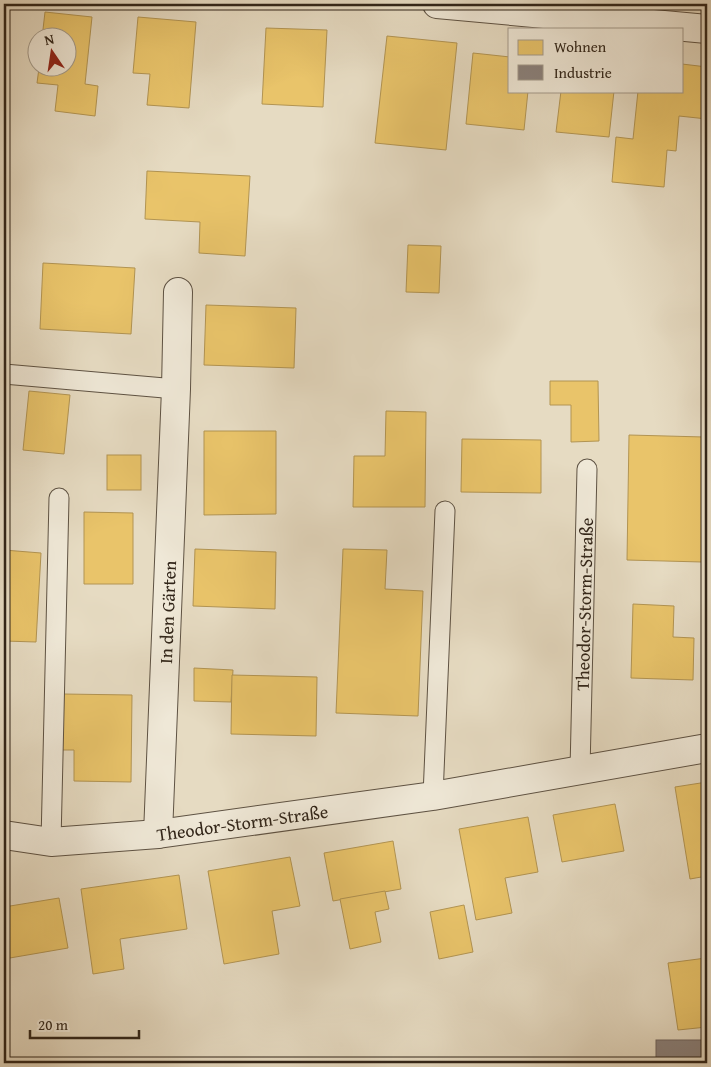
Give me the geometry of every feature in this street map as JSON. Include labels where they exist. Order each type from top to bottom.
[{"type":"street","points":[[437,4],[594,11],[707,29]]},
{"type":"street","name":"In den Gärten","points":[[158,834],[176,389],[178,292]]},
{"type":"street","name":"Theodor-Storm-Straße","points":[[4,835],[51,842],[158,834],[434,796],[707,748]]},
{"type":"lane","points":[[4,374],[176,389]]},
{"type":"lane","name":"Theodor-Storm-Straße","points":[[580,770],[587,469]]},
{"type":"lane","points":[[51,842],[60,498]]},
{"type":"lane","points":[[434,796],[445,511]]},
{"type":"building: Wohnen","points":[[45,12],[92,17],[85,84],[98,86],[95,116],[55,111],[58,85],[37,83],[38,78],[78,78],[78,28],[43,28]]},
{"type":"building: Wohnen","points":[[138,17],[196,22],[189,108],[147,105],[150,74],[133,73]]},
{"type":"building: Wohnen","points":[[266,28],[327,30],[323,107],[262,104]]},
{"type":"building: Wohnen","points":[[387,36],[457,43],[446,150],[375,143]]},
{"type":"building: Wohnen","points":[[473,53],[508,57],[508,92],[528,92],[524,130],[466,124]]},
{"type":"building: Wohnen","points":[[684,64],[707,67],[707,119],[679,116],[676,151],[667,150],[664,187],[612,182],[616,137],[633,139],[638,92],[684,92]]},
{"type":"building: Wohnen","points":[[561,92],[614,92],[609,137],[556,132]]},
{"type":"building: Wohnen","points":[[147,171],[250,176],[245,256],[199,253],[200,222],[145,219]]},
{"type":"building: Wohnen","points":[[408,245],[441,246],[439,293],[406,292]]},
{"type":"building: Wohnen","points":[[43,263],[135,268],[131,334],[40,329]]},
{"type":"building: Wohnen","points":[[206,305],[296,308],[294,368],[204,365]]},
{"type":"building: Wohnen","points":[[550,381],[598,381],[599,441],[571,442],[571,405],[550,405]]},
{"type":"building: Wohnen","points":[[29,391],[70,395],[64,454],[23,450]]},
{"type":"building: Wohnen","points":[[386,411],[426,412],[425,507],[353,507],[354,456],[385,456]]},
{"type":"building: Wohnen","points":[[204,431],[276,431],[276,514],[204,515]]},
{"type":"building: Wohnen","points":[[629,435],[704,437],[702,562],[627,560]]},
{"type":"building: Wohnen","points":[[462,439],[541,440],[541,493],[461,492]]},
{"type":"building: Wohnen","points":[[107,455],[141,455],[141,490],[107,490]]},
{"type":"building: Wohnen","points":[[84,512],[133,513],[133,584],[84,584]]},
{"type":"building: Wohnen","points":[[195,549],[276,552],[275,609],[193,606]]},
{"type":"building: Wohnen","points":[[343,549],[387,550],[385,589],[423,591],[418,716],[336,713]]},
{"type":"building: Wohnen","points":[[4,550],[41,553],[36,642],[4,641]]},
{"type":"building: Wohnen","points":[[633,604],[674,606],[673,637],[694,638],[693,680],[631,678]]},
{"type":"building: Wohnen","points":[[194,668],[233,670],[231,702],[194,701]]},
{"type":"building: Wohnen","points":[[232,675],[317,677],[316,736],[231,734]]},
{"type":"building: Wohnen","points":[[63,694],[132,695],[131,782],[74,781],[74,750],[62,750]]},
{"type":"building: Wohnen","points":[[707,782],[707,876],[690,879],[675,787]]},
{"type":"building: Wohnen","points":[[615,804],[624,851],[562,862],[553,815]]},
{"type":"building: Wohnen","points":[[528,817],[538,872],[505,878],[512,913],[476,920],[459,829]]},
{"type":"building: Wohnen","points":[[393,841],[401,889],[333,901],[324,853]]},
{"type":"building: Wohnen","points":[[290,857],[300,906],[272,911],[279,954],[224,964],[208,871]]},
{"type":"building: Wohnen","points":[[179,875],[187,929],[120,939],[124,969],[93,974],[81,889]]},
{"type":"building: Wohnen","points":[[385,891],[389,909],[375,912],[381,942],[350,949],[340,899]]},
{"type":"building: Wohnen","points":[[59,898],[68,948],[4,959],[4,907]]},
{"type":"building: Wohnen","points":[[464,905],[473,952],[439,959],[430,912]]},
{"type":"building: Wohnen","points":[[706,958],[707,1027],[678,1030],[668,963]]},
{"type":"building: Industrie","points":[[656,1040],[707,1040],[707,1063],[656,1063]]}]
